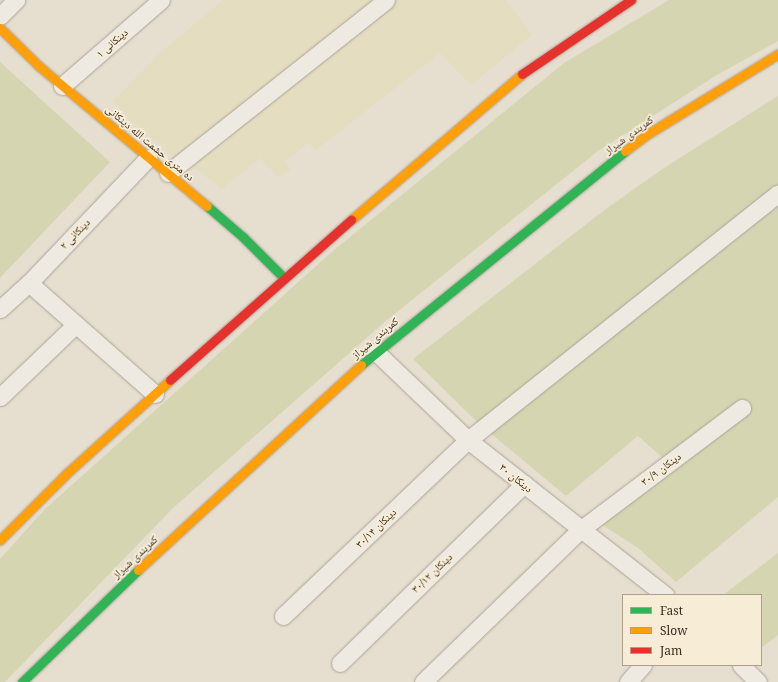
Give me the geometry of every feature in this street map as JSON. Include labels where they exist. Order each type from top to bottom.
[{"type":"main road","points":[[0,540],[66,474],[284,278],[518,76],[631,0]]},
{"type":"main road","name":"ده متری حشمت الله دینکانی","points":[[0,28],[62,86],[243,237],[284,278]]},
{"type":"main road","name":"کمربندی شیراز","points":[[22,682],[156,553],[376,352],[529,227],[646,135],[750,69],[778,54]]},
{"type":"street","points":[[0,16],[16,0]]},
{"type":"street","name":"۱ دینکانی","points":[[62,86],[161,0]]},
{"type":"street","points":[[168,173],[386,0]]},
{"type":"street","name":"۲ دینکانی","points":[[0,309],[148,158]]},
{"type":"street","name":"۳۰/۱۴ دینکان","points":[[283,616],[468,440],[778,193]]},
{"type":"street","points":[[28,282],[155,394]]},
{"type":"street","points":[[0,397],[76,324]]},
{"type":"street","name":"۳۰ دینکان","points":[[376,352],[468,440],[580,530],[665,594]]},
{"type":"street","name":"۳۰/۹ دینکان","points":[[423,682],[580,530],[742,408]]},
{"type":"street","name":"۳۰/۱۲ دینکان","points":[[340,663],[524,484]]},
{"type":"street","points":[[628,682],[642,666]]},
{"type":"street","points":[[742,666],[758,682]]},
{"type":"shaded area","points":[[223,0],[506,0],[532,35],[471,85],[440,53],[316,150],[309,142],[285,162],[291,169],[278,177],[260,158],[222,189],[199,171],[177,160],[131,121],[113,101],[158,55]]},
{"type":"green space","points":[[669,0],[778,0],[778,41],[717,75],[598,151],[387,320],[173,508],[5,682],[0,682],[0,559],[45,509],[334,250],[564,63]]},
{"type":"green space","points":[[0,62],[110,162],[0,278]]},
{"type":"green space","points":[[778,96],[778,497],[676,582],[638,548],[596,521],[664,459],[638,436],[566,496],[477,422],[413,359],[607,208],[664,168]]},
{"type":"green space","points":[[778,553],[778,635],[762,647],[762,594],[724,594]]},
{"type":"traffic: fast","points":[[361,365],[625,151]]},
{"type":"traffic: fast","points":[[207,206],[243,237],[284,278]]},
{"type":"traffic: fast","points":[[22,682],[138,570]]},
{"type":"traffic: slow","points":[[0,28],[40,67],[207,206]]},
{"type":"traffic: slow","points":[[625,151],[646,135],[778,54]]},
{"type":"traffic: slow","points":[[351,220],[522,74]]},
{"type":"traffic: slow","points":[[138,570],[361,365]]},
{"type":"traffic: slow","points":[[0,540],[66,474],[170,380]]},
{"type":"traffic: jam","points":[[522,74],[631,0]]},
{"type":"traffic: jam","points":[[170,380],[351,220]]}]
